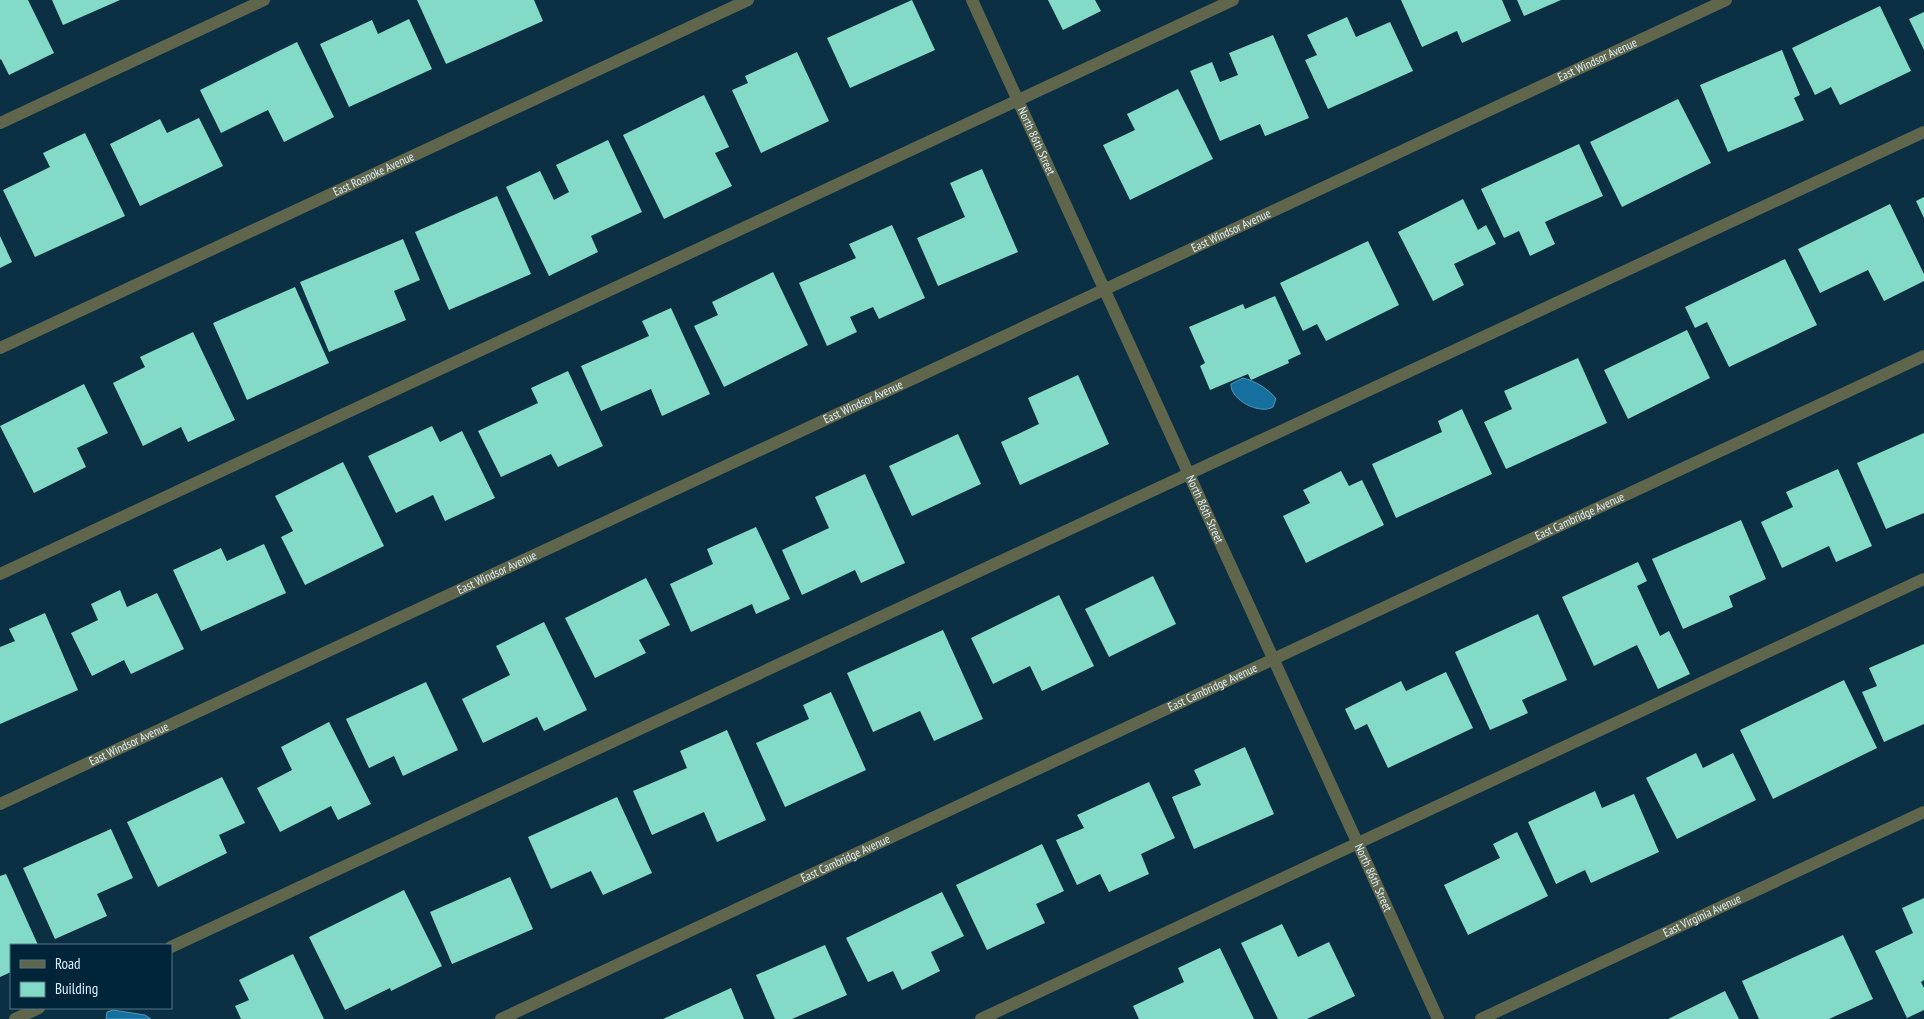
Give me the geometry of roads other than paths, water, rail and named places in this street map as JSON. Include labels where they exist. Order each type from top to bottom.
[{"type":"street","points":[[0,123],[264,0]]},
{"type":"street","name":"East Roanoke Avenue","points":[[0,348],[748,0]]},
{"type":"street","name":"North 86th Street","points":[[972,0],[1438,1019]]},
{"type":"street","points":[[0,574],[1233,0]]},
{"type":"street","name":"East Windsor Avenue","points":[[0,804],[1726,0]]},
{"type":"street","points":[[172,947],[1924,132]]},
{"type":"street","name":"East Cambridge Avenue","points":[[501,1019],[1924,356]]},
{"type":"street","points":[[981,1019],[1924,579]]},
{"type":"street","name":"East Virginia Avenue","points":[[1481,1019],[1924,812]]},
{"type":"street","points":[[15,1019],[38,1009]]},
{"type":"water","points":[[1243,378],[1257,383],[1270,392],[1276,399],[1273,407],[1261,409],[1240,400],[1232,390],[1231,384]]},
{"type":"water","points":[[113,1010],[145,1015],[151,1019],[106,1019],[107,1012]]}]
